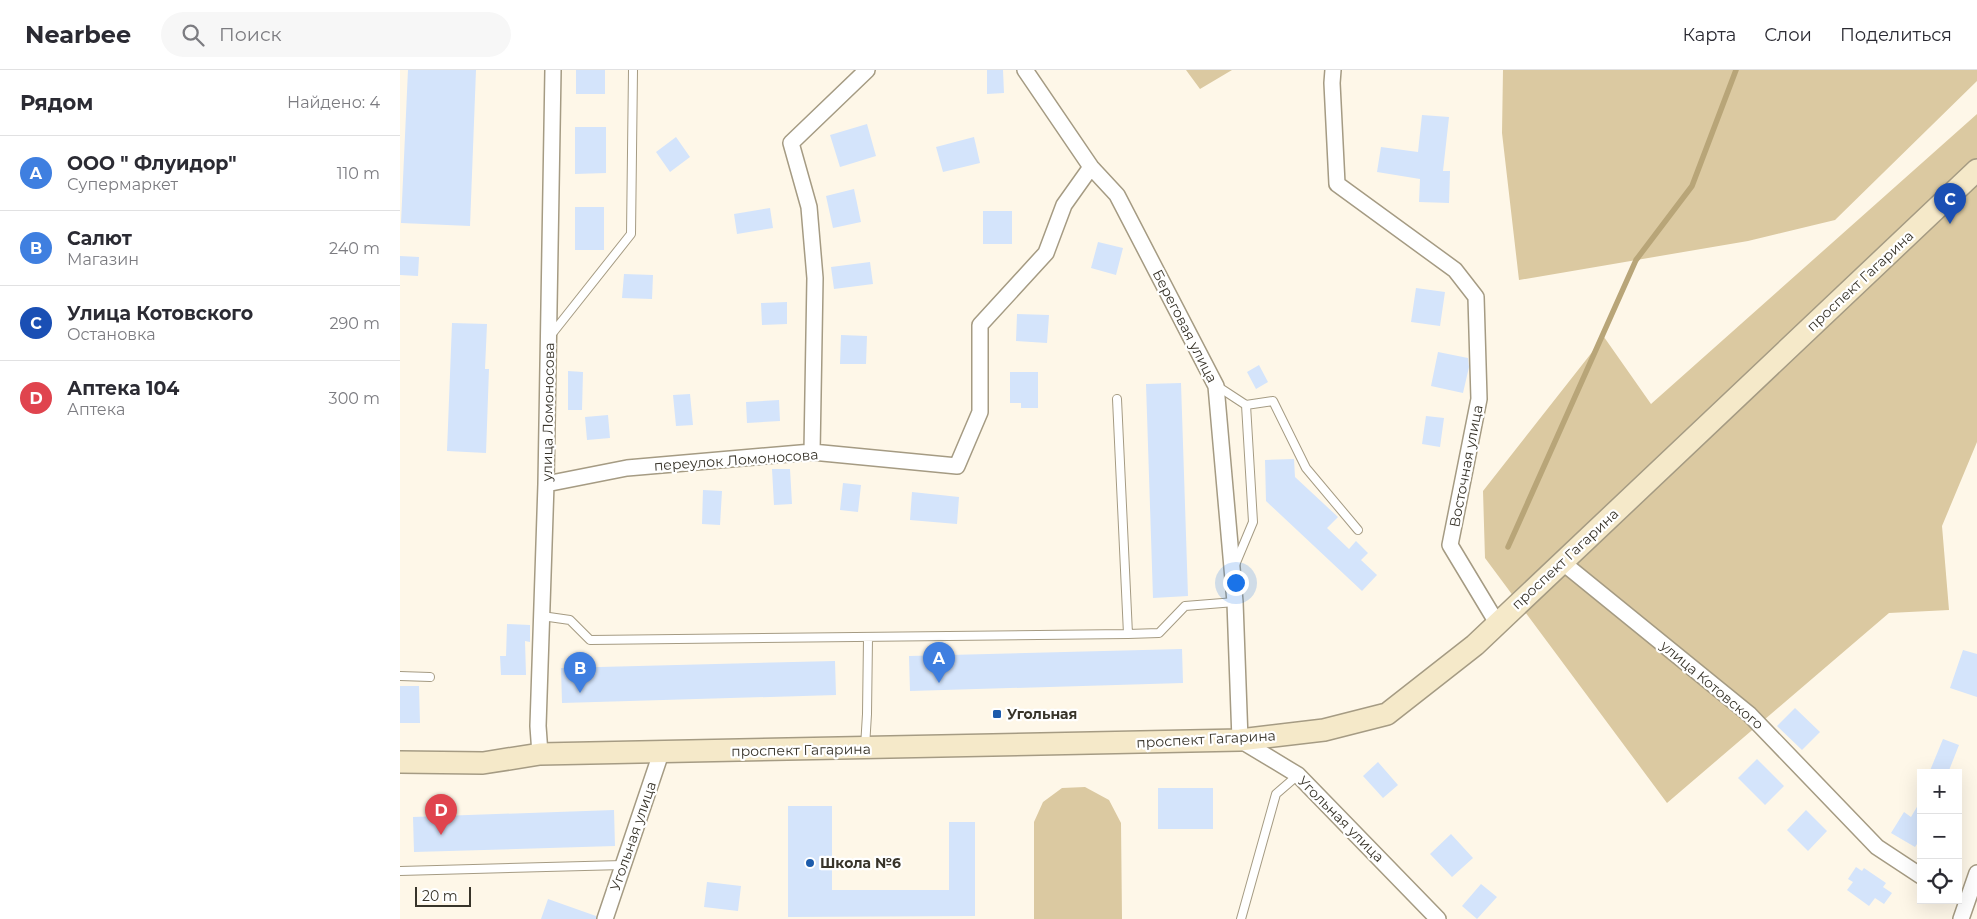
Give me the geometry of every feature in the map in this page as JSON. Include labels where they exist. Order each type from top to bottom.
[{"type":"main road","name":"проспект Гагарина","points":[[400,762],[483,763],[540,754],[1240,740],[1324,730],[1387,714],[1474,645],[1977,170]]},
{"type":"street","name":"улица Ломоносова","points":[[540,754],[538,726],[546,484],[553,70]]},
{"type":"street","points":[[812,452],[814,278],[809,207],[791,143],[867,70]]},
{"type":"street","name":"Береговая улица","points":[[1026,70],[1091,167],[1116,195],[1216,386],[1235,602],[1240,740]]},
{"type":"street","name":"Восточная улица","points":[[1333,70],[1337,184],[1455,270],[1476,297],[1479,399],[1450,545],[1497,623]]},
{"type":"street","name":"переулок Ломоносова","points":[[546,484],[627,468],[812,452],[957,466],[980,412],[980,325],[1046,253],[1064,205],[1091,167]]},
{"type":"street","name":"улица Котовского","points":[[1562,562],[1749,714],[1877,847],[1917,873]]},
{"type":"street","name":"Угольная улица","points":[[1240,740],[1298,775],[1432,916]]},
{"type":"street","name":"Угольная улица","points":[[605,919],[661,753]]},
{"type":"street","points":[[1973,919],[1962,908],[1977,873]]},
{"type":"lane","points":[[549,337],[631,234],[633,70]]},
{"type":"lane","points":[[1216,386],[1246,405],[1273,401],[1306,468],[1358,530]]},
{"type":"lane","points":[[1117,399],[1128,634]]},
{"type":"lane","points":[[1232,571],[1253,522],[1246,405]]},
{"type":"lane","points":[[542,616],[570,620],[590,640],[1128,634],[1158,633],[1185,606],[1235,602]]},
{"type":"lane","points":[[865,749],[868,714],[868,638]]},
{"type":"lane","points":[[400,676],[430,677]]},
{"type":"lane","points":[[1241,919],[1276,794],[1298,775]]},
{"type":"lane","points":[[400,872],[623,865]]},
{"type":"shaded area","points":[[1186,70],[1232,70],[1200,89]]},
{"type":"shaded area","points":[[1503,70],[1977,70],[1977,81],[1835,220],[1748,241],[1519,280],[1502,133]]},
{"type":"shaded area","points":[[1977,114],[1977,442],[1942,526],[1949,610],[1889,613],[1667,803],[1485,558],[1483,491],[1604,337],[1651,404]]},
{"type":"shaded area","points":[[1085,787],[1109,800],[1121,823],[1122,919],[1034,919],[1034,822],[1043,802],[1062,788]]},
{"type":"building","points":[[408,70],[476,70],[470,226],[401,223]]},
{"type":"building","points":[[576,70],[605,70],[605,94],[576,94]]},
{"type":"building","points":[[987,70],[1003,70],[1004,93],[987,94]]},
{"type":"building","points":[[1422,115],[1449,117],[1443,171],[1450,171],[1449,203],[1419,202],[1420,179],[1377,172],[1381,147],[1418,152]]},
{"type":"building","points":[[867,124],[876,156],[840,167],[830,135]]},
{"type":"building","points":[[575,127],[606,127],[606,173],[575,174]]},
{"type":"building","points":[[676,137],[690,157],[670,172],[656,152]]},
{"type":"building","points":[[974,137],[980,163],[943,172],[936,147]]},
{"type":"building","points":[[854,189],[861,222],[833,228],[826,196]]},
{"type":"building","points":[[575,207],[604,207],[604,250],[575,250]]},
{"type":"building","points":[[770,208],[773,228],[737,234],[734,214]]},
{"type":"building","points":[[983,211],[1012,211],[1012,244],[983,244]]},
{"type":"building","points":[[1098,242],[1123,248],[1116,275],[1091,268]]},
{"type":"building","points":[[400,256],[419,257],[418,276],[400,275]]},
{"type":"building","points":[[870,262],[873,284],[834,289],[831,267]]},
{"type":"building","points":[[624,274],[653,275],[652,299],[622,298]]},
{"type":"building","points":[[1416,288],[1445,292],[1440,326],[1411,322]]},
{"type":"building","points":[[787,302],[787,324],[762,325],[761,303]]},
{"type":"building","points":[[1017,314],[1049,315],[1047,343],[1016,341]]},
{"type":"building","points":[[452,323],[487,324],[485,369],[489,369],[486,453],[447,451]]},
{"type":"building","points":[[841,335],[867,336],[866,364],[840,364]]},
{"type":"building","points":[[1438,352],[1468,358],[1469,367],[1463,393],[1431,386]]},
{"type":"building","points":[[1259,365],[1268,382],[1256,389],[1247,372]]},
{"type":"building","points":[[568,371],[583,372],[582,410],[568,410]]},
{"type":"building","points":[[1010,372],[1038,372],[1038,408],[1021,408],[1021,403],[1010,403]]},
{"type":"building","points":[[1181,383],[1188,596],[1153,598],[1146,384]]},
{"type":"building","points":[[690,394],[693,425],[676,426],[673,395]]},
{"type":"building","points":[[779,400],[780,421],[747,423],[746,402]]},
{"type":"building","points":[[608,415],[610,438],[587,440],[585,417]]},
{"type":"building","points":[[1426,416],[1444,418],[1440,447],[1422,444]]},
{"type":"building","points":[[1294,459],[1295,477],[1338,517],[1327,528],[1349,549],[1356,541],[1368,553],[1361,560],[1377,575],[1362,591],[1266,501],[1265,460]]},
{"type":"building","points":[[772,469],[790,469],[792,504],[774,505]]},
{"type":"building","points":[[843,483],[861,485],[858,512],[840,510]]},
{"type":"building","points":[[703,490],[722,491],[720,525],[702,524]]},
{"type":"building","points":[[912,492],[959,497],[957,524],[910,520]]},
{"type":"building","points":[[507,624],[530,625],[530,642],[525,641],[526,675],[501,675],[500,656],[506,656]]},
{"type":"building","points":[[1182,649],[1183,683],[910,691],[909,656]]},
{"type":"building","points":[[1963,650],[1977,654],[1977,697],[1950,688]]},
{"type":"building","points":[[835,661],[836,695],[562,703],[561,668]]},
{"type":"building","points":[[400,686],[419,686],[420,723],[400,723]]},
{"type":"building","points":[[1795,708],[1820,732],[1802,750],[1777,726]]},
{"type":"building","points":[[1943,739],[1959,745],[1950,769],[1931,769]]},
{"type":"building","points":[[1757,759],[1784,786],[1765,805],[1738,778]]},
{"type":"building","points":[[1378,762],[1398,785],[1383,798],[1363,776]]},
{"type":"building","points":[[1158,788],[1213,788],[1213,829],[1158,829]]},
{"type":"building","points":[[788,806],[832,806],[832,890],[949,890],[949,822],[975,822],[975,916],[788,917]]},
{"type":"building","points":[[1917,807],[1917,844],[1915,847],[1891,833],[1904,812],[1911,817]]},
{"type":"building","points":[[614,810],[615,846],[414,852],[413,817]]},
{"type":"building","points":[[1806,810],[1827,831],[1808,851],[1787,830]]},
{"type":"building","points":[[1451,834],[1473,858],[1452,877],[1430,854]]},
{"type":"building","points":[[1856,867],[1862,871],[1864,868],[1886,883],[1883,887],[1892,893],[1884,904],[1875,898],[1869,906],[1847,890],[1853,882],[1848,879]]},
{"type":"building","points":[[707,882],[741,886],[738,911],[704,907]]},
{"type":"building","points":[[1481,884],[1497,897],[1477,919],[1462,906]]},
{"type":"building","points":[[548,899],[596,916],[596,919],[541,919]]},
{"type":"waterway","points":[[1508,547],[1636,260],[1692,186],[1736,70]]},
{"type":"place","name":"Улица Котовского","points":[[1950,224]]},
{"type":"place","name":"ООО \" Флуидор\"","points":[[939,683]]},
{"type":"place","name":"Салют","points":[[580,693]]},
{"type":"place","name":"Угольная","points":[[997,714]]},
{"type":"place","name":"Аптека 104","points":[[441,835]]},
{"type":"place","name":"Школа №6","points":[[810,863]]}]
